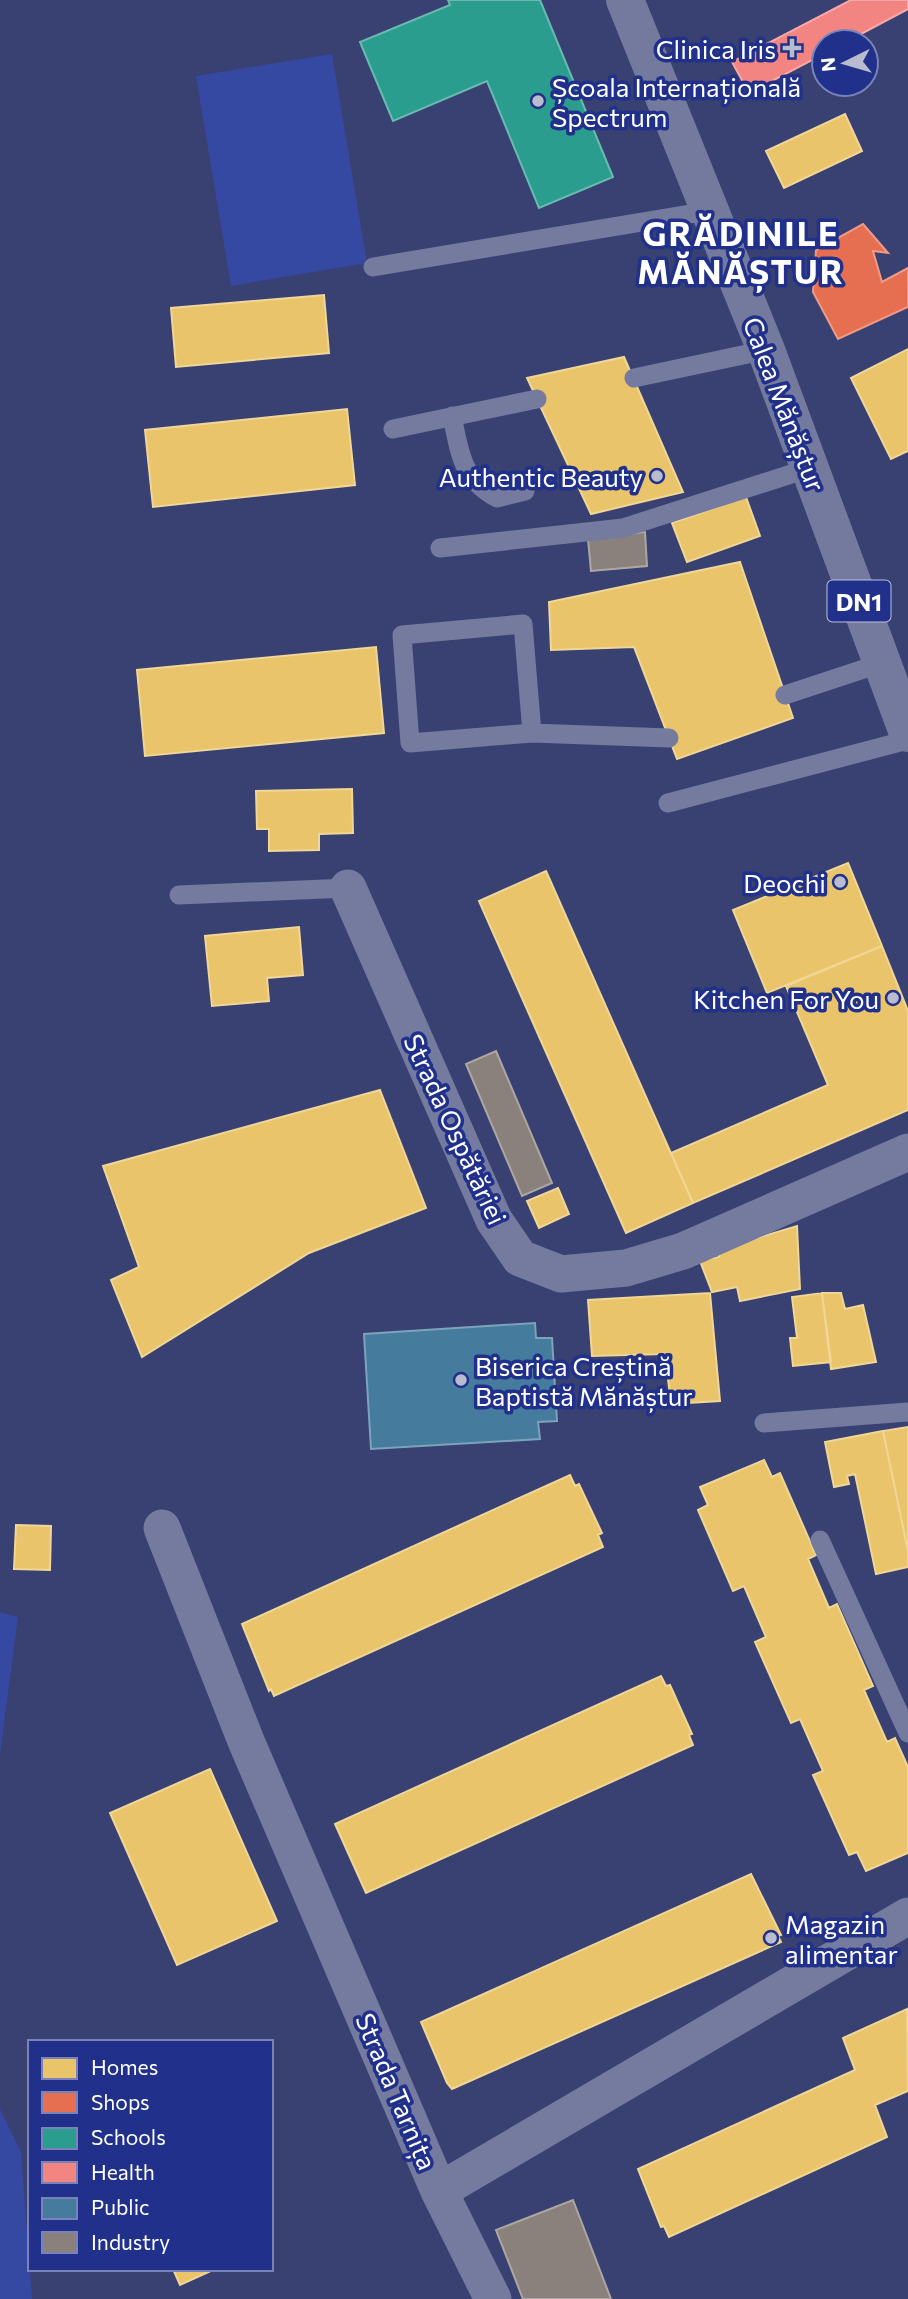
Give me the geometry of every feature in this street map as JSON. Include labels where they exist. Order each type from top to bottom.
[{"type":"main road","name":"Calea Mănăștur","points":[[625,0],[766,350],[908,733]]},
{"type":"street","name":"Strada Ospătăriei","points":[[348,888],[494,1220],[520,1258],[561,1274],[626,1268],[682,1251],[908,1152]]},
{"type":"street","name":"Strada Tarnița","points":[[162,1528],[246,1741],[439,2191],[908,1916]]},
{"type":"street","points":[[439,2191],[493,2299]]},
{"type":"lane","points":[[373,267],[708,211]]},
{"type":"lane","points":[[634,378],[766,350]]},
{"type":"lane","points":[[393,429],[537,399]]},
{"type":"lane","points":[[452,416],[466,471],[478,487],[496,498],[526,491]]},
{"type":"lane","points":[[440,548],[623,528],[810,468]]},
{"type":"lane","points":[[532,733],[523,624],[401,635],[410,743],[532,733],[668,738]]},
{"type":"lane","points":[[785,695],[882,663]]},
{"type":"lane","points":[[668,803],[908,740]]},
{"type":"lane","points":[[179,895],[348,888]]},
{"type":"lane","points":[[764,1423],[908,1412]]},
{"type":"lane","points":[[820,1540],[908,1733]]},
{"type":"shaded area","points":[[332,54],[367,263],[231,286],[196,76]]},
{"type":"shaded area","points":[[0,1612],[18,1617],[0,1754]]},
{"type":"shaded area","points":[[0,2109],[21,2152],[32,2299],[0,2299]]},
{"type":"building: Homes","points":[[845,114],[862,151],[784,188],[766,151]]},
{"type":"building: Homes","points":[[324,295],[329,353],[176,367],[171,308]]},
{"type":"building: Homes","points":[[908,349],[908,451],[891,459],[851,378]]},
{"type":"building: Homes","points":[[624,357],[683,492],[591,514],[527,378]]},
{"type":"building: Homes","points":[[347,409],[355,485],[153,507],[145,430]]},
{"type":"building: Homes","points":[[746,497],[760,536],[687,562],[672,523]]},
{"type":"building: Homes","points":[[740,562],[793,718],[677,759],[634,647],[551,650],[549,602]]},
{"type":"building: Homes","points":[[376,647],[384,733],[145,756],[137,670]]},
{"type":"building: Homes","points":[[352,789],[353,833],[319,834],[319,850],[269,851],[269,829],[257,829],[256,791]]},
{"type":"building: Homes","points":[[848,863],[882,946],[767,993],[733,910]]},
{"type":"building: Homes","points":[[546,871],[693,1203],[626,1233],[479,901]]},
{"type":"building: Homes","points":[[299,927],[303,975],[267,978],[269,1001],[212,1006],[205,936]]},
{"type":"building: Homes","points":[[882,946],[908,1011],[908,1110],[693,1203],[671,1153],[828,1085],[786,986]]},
{"type":"building: Homes","points":[[380,1090],[426,1208],[309,1253],[142,1357],[111,1280],[139,1267],[103,1166]]},
{"type":"building: Homes","points":[[558,1188],[569,1214],[539,1228],[527,1201]]},
{"type":"building: Homes","points":[[797,1226],[800,1289],[740,1301],[737,1287],[712,1292],[700,1261],[719,1257],[720,1249]]},
{"type":"building: Homes","points":[[710,1293],[720,1401],[671,1404],[665,1354],[592,1356],[588,1300]]},
{"type":"building: Homes","points":[[822,1293],[831,1362],[793,1366],[790,1338],[797,1338],[792,1297]]},
{"type":"building: Homes","points":[[822,1293],[841,1293],[845,1309],[863,1305],[876,1362],[831,1369]]},
{"type":"building: Homes","points":[[908,1427],[908,1551],[883,1431]]},
{"type":"building: Homes","points":[[883,1431],[908,1551],[908,1567],[876,1574],[855,1474],[847,1476],[849,1484],[834,1487],[825,1442]]},
{"type":"building: Homes","points":[[764,1460],[772,1477],[780,1473],[816,1555],[808,1559],[829,1608],[837,1604],[873,1686],[864,1690],[887,1742],[895,1738],[908,1767],[908,1853],[866,1871],[857,1852],[849,1855],[813,1775],[823,1771],[800,1719],[791,1723],[755,1642],[766,1637],[744,1586],[733,1591],[698,1510],[708,1505],[700,1487]]},
{"type":"building: Homes","points":[[570,1475],[575,1486],[579,1484],[602,1533],[598,1535],[603,1547],[274,1696],[271,1689],[269,1691],[242,1624]]},
{"type":"building: Homes","points":[[16,1525],[51,1526],[50,1570],[14,1569]]},
{"type":"building: Homes","points":[[661,1676],[666,1686],[670,1685],[692,1734],[689,1735],[693,1745],[366,1893],[335,1824]]},
{"type":"building: Homes","points":[[210,1769],[277,1921],[177,1965],[110,1813]]},
{"type":"building: Homes","points":[[751,1874],[781,1935],[778,1936],[781,1942],[452,2089],[447,2083],[421,2022]]},
{"type":"building: Homes","points":[[907,2009],[908,2091],[875,2105],[887,2137],[669,2237],[664,2226],[661,2227],[638,2169],[855,2070],[843,2038]]},
{"type":"building: Homes","points":[[174,2271],[211,2271],[180,2285]]},
{"type":"building: Shops","points":[[863,224],[888,253],[873,251],[882,282],[908,268],[908,307],[838,339],[813,292],[816,250]]},
{"type":"building: Schools","name":"Școala Internațională Spectrum","points":[[448,0],[540,0],[613,177],[539,208],[487,81],[393,121],[360,42],[450,5]]},
{"type":"building: Health","name":"Clinica Iris","points":[[851,0],[908,0],[908,9],[872,28],[810,28],[810,61],[749,93],[732,62]]},
{"type":"building: Public","name":"Biserica Creștină Baptistă Mănăștur","points":[[535,1323],[536,1338],[552,1338],[557,1421],[538,1422],[540,1439],[371,1449],[364,1334]]},
{"type":"building: Industry","points":[[645,532],[647,566],[591,571],[588,539]]},
{"type":"building: Industry","points":[[496,1051],[552,1183],[522,1196],[466,1064]]},
{"type":"building: Industry","points":[[573,2200],[611,2299],[523,2299],[496,2230]]},
{"type":"place","name":"Clinica Iris","points":[[792,48]]},
{"type":"place","name":"Școala Internațională Spectrum","points":[[538,101]]},
{"type":"place","name":"Authentic Beauty","points":[[657,476]]},
{"type":"place","name":"Deochi","points":[[840,882]]},
{"type":"place","name":"Kitchen For You","points":[[893,998]]},
{"type":"place","name":"Biserica Creștină Baptistă Mănăștur","points":[[461,1380]]},
{"type":"place","name":"Magazin alimentar","points":[[771,1938]]},
{"type":"district","name":"GRĂDINILE MĂNĂȘTUR","points":[[741,251]]}]
